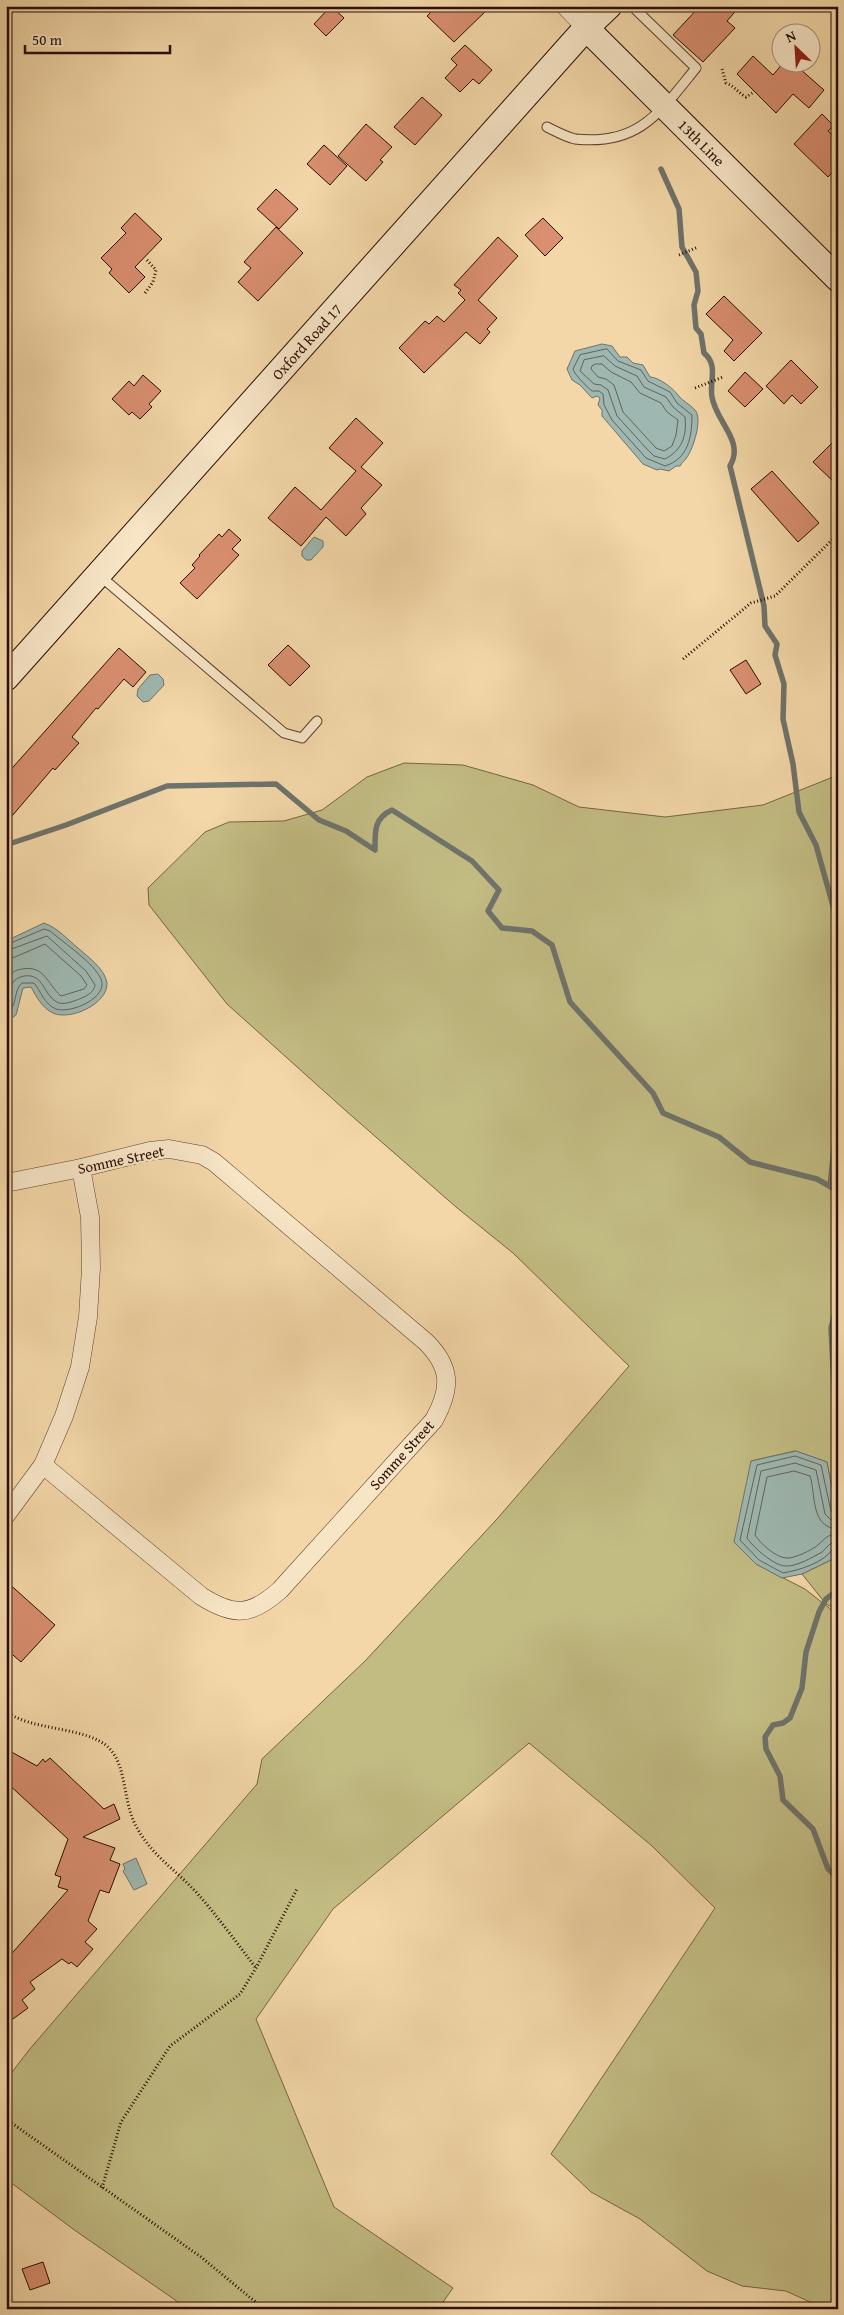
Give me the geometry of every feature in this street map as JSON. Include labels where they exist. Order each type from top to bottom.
[{"type":"main road","name":"Oxford Road 17","points":[[6,678],[586,28],[609,6]]},
{"type":"main road","name":"13th Line","points":[[586,28],[838,279]]},
{"type":"street","name":"13th Line","points":[[565,6],[586,28]]},
{"type":"street","name":"Somme Street","points":[[6,1183],[81,1168],[150,1151],[169,1149],[202,1155],[214,1162],[437,1352],[442,1362],[447,1383],[443,1404],[434,1420],[280,1590],[254,1609],[232,1611],[217,1606],[201,1596],[43,1465]]},
{"type":"street","points":[[6,1515],[43,1465],[64,1416],[80,1367],[88,1317],[91,1268],[90,1217],[81,1168]]},
{"type":"lane","points":[[547,127],[574,138],[624,136],[642,127],[664,106],[696,68],[632,6]]},
{"type":"lane","points":[[99,576],[284,733],[302,738],[317,721]]},
{"type":"path","points":[[722,69],[726,83],[735,87],[741,95],[746,98],[754,92]]},
{"type":"path","points":[[680,254],[698,246]]},
{"type":"path","points":[[145,293],[155,276],[156,270],[147,260]]},
{"type":"path","points":[[695,388],[722,378]]},
{"type":"path","points":[[683,659],[750,603],[775,596],[838,534]]},
{"type":"path","points":[[6,1711],[11,1716],[91,1737],[110,1749],[120,1767],[130,1813],[142,1836],[155,1855],[196,1892],[256,1968]]},
{"type":"path","points":[[102,2188],[121,2122],[170,2046],[240,1994],[256,1968],[297,1889]]},
{"type":"path","points":[[6,2119],[201,2257],[264,2309]]},
{"type":"shaded area","points":[[404,763],[463,765],[533,785],[579,807],[665,817],[763,805],[838,775],[838,1523],[827,1462],[795,1451],[751,1461],[756,1564],[805,1589],[838,1615],[838,2309],[821,2309],[821,2307],[786,2291],[742,2286],[707,2271],[640,2219],[591,2192],[551,2154],[715,1908],[652,1846],[529,1743],[333,1909],[256,2019],[334,2207],[453,2288],[438,2309],[188,2309],[73,2229],[6,2179],[6,2080],[29,2050],[257,1784],[262,1759],[365,1661],[497,1519],[629,1366],[513,1253],[456,1207],[227,1004],[149,905],[148,888],[205,832],[229,822],[284,821],[322,810],[367,777]]},
{"type":"shaded area","points":[[838,1547],[838,1610],[826,1604],[802,1574],[833,1559]]},
{"type":"water","points":[[602,344],[612,346],[620,357],[627,357],[633,363],[643,365],[650,377],[669,386],[695,410],[698,427],[689,453],[680,466],[676,466],[669,471],[657,470],[643,464],[602,416],[602,410],[598,405],[600,398],[597,396],[592,398],[580,385],[572,380],[567,369],[575,351]]},
{"type":"water","points":[[314,537],[323,541],[323,547],[311,560],[306,560],[302,556],[302,551]]},
{"type":"water","points":[[158,674],[163,679],[164,685],[149,701],[143,702],[137,696],[138,689],[150,675]]},
{"type":"water","points":[[44,923],[58,931],[96,964],[106,978],[106,991],[95,1004],[87,1009],[69,1015],[60,1015],[46,1008],[31,987],[23,988],[16,1015],[6,1022],[6,941]]},
{"type":"water","points":[[796,1451],[827,1462],[836,1510],[836,1547],[833,1559],[802,1574],[782,1578],[756,1564],[734,1542],[751,1461]]},
{"type":"water","points":[[136,1858],[147,1884],[134,1890],[123,1871],[125,1869],[123,1864]]},
{"type":"building","points":[[331,6],[344,18],[326,36],[314,24]]},
{"type":"building","points":[[437,6],[491,6],[454,42],[427,16]]},
{"type":"building","points":[[700,6],[740,6],[727,21],[735,28],[703,62],[673,35]]},
{"type":"building","points":[[465,45],[492,70],[479,84],[473,79],[460,92],[445,78],[457,65],[451,59]]},
{"type":"building","points":[[753,56],[773,75],[776,72],[803,72],[824,90],[809,108],[793,94],[776,113],[737,74]]},
{"type":"building","points":[[422,97],[442,115],[415,145],[394,127]]},
{"type":"building","points":[[822,114],[834,126],[828,131],[838,140],[838,166],[828,177],[794,144]]},
{"type":"building","points":[[366,124],[392,147],[380,160],[383,162],[366,181],[338,156]]},
{"type":"building","points":[[324,145],[347,166],[330,185],[307,164]]},
{"type":"building","points":[[276,189],[298,209],[279,229],[257,209]]},
{"type":"building","points":[[135,213],[162,239],[135,267],[145,277],[129,293],[109,273],[112,269],[101,258],[126,233],[121,228]]},
{"type":"building","points":[[543,218],[563,238],[545,256],[525,235]]},
{"type":"building","points":[[276,227],[303,253],[258,301],[238,282],[251,268],[244,262]]},
{"type":"building","points":[[498,237],[518,256],[478,300],[497,318],[487,329],[490,332],[480,344],[466,332],[424,373],[399,348],[425,321],[429,324],[437,316],[444,322],[465,300],[458,293],[461,290],[454,285]]},
{"type":"building","points":[[724,296],[762,333],[734,361],[724,351],[733,340],[706,314]]},
{"type":"building","points":[[791,360],[818,387],[801,404],[792,395],[784,404],[766,386]]},
{"type":"building","points":[[745,372],[763,389],[745,407],[728,391]]},
{"type":"building","points":[[143,375],[161,391],[149,404],[152,407],[140,419],[132,412],[129,415],[112,399],[129,381],[134,386]]},
{"type":"building","points":[[356,418],[383,443],[361,467],[382,485],[361,508],[366,514],[346,536],[326,517],[301,546],[268,518],[295,487],[321,510],[356,471],[329,448]]},
{"type":"building","points":[[838,437],[838,486],[813,462]]},
{"type":"building","points":[[772,471],[819,523],[798,542],[751,489]]},
{"type":"building","points":[[229,529],[241,540],[232,549],[239,555],[197,599],[180,583],[195,568],[192,565],[199,555],[219,534],[222,537]]},
{"type":"building","points":[[288,645],[310,666],[290,686],[268,665]]},
{"type":"building","points":[[119,648],[146,672],[133,687],[124,679],[98,709],[96,708],[72,737],[79,743],[55,770],[53,768],[6,823],[6,775]]},
{"type":"building","points":[[746,660],[761,684],[746,694],[730,670]]},
{"type":"building","points":[[6,1581],[55,1625],[21,1662],[6,1649]]},
{"type":"building","points":[[6,1749],[37,1766],[43,1759],[45,1762],[50,1758],[104,1809],[114,1804],[120,1819],[83,1837],[115,1848],[110,1860],[120,1864],[109,1893],[100,1890],[88,1921],[97,1929],[85,1942],[93,1949],[77,1967],[71,1962],[69,1964],[62,1959],[30,1982],[35,1989],[22,2000],[28,2008],[6,2024],[6,1960],[68,1890],[58,1887],[61,1877],[55,1875],[68,1839],[6,1782]]},
{"type":"building","points":[[43,2262],[50,2283],[30,2290],[22,2269]]},
{"type":"waterway","points":[[661,169],[679,209],[682,247],[696,272],[698,291],[694,305],[696,328],[701,334],[704,353],[711,363],[713,374],[712,397],[734,448],[734,457],[730,466],[764,606],[765,626],[777,644],[775,655],[784,684],[783,719],[793,764],[799,812],[816,845],[838,924]]},
{"type":"waterway","points":[[6,845],[66,825],[167,786],[276,784],[319,820],[346,831],[375,850],[376,831],[379,821],[386,813],[392,810],[472,861],[499,890],[488,911],[502,928],[532,931],[552,945],[570,1002],[653,1093],[663,1113],[719,1137],[750,1162],[817,1179],[838,1191]]},
{"type":"waterway","points":[[830,1186],[838,1109]]},
{"type":"waterway","points":[[838,1302],[831,1328],[838,1461]]},
{"type":"waterway","points":[[838,1590],[826,1599],[819,1612],[806,1652],[802,1688],[790,1718],[783,1723],[773,1725],[765,1737],[766,1749],[780,1776],[783,1800],[813,1829],[828,1869],[838,1878]]}]
